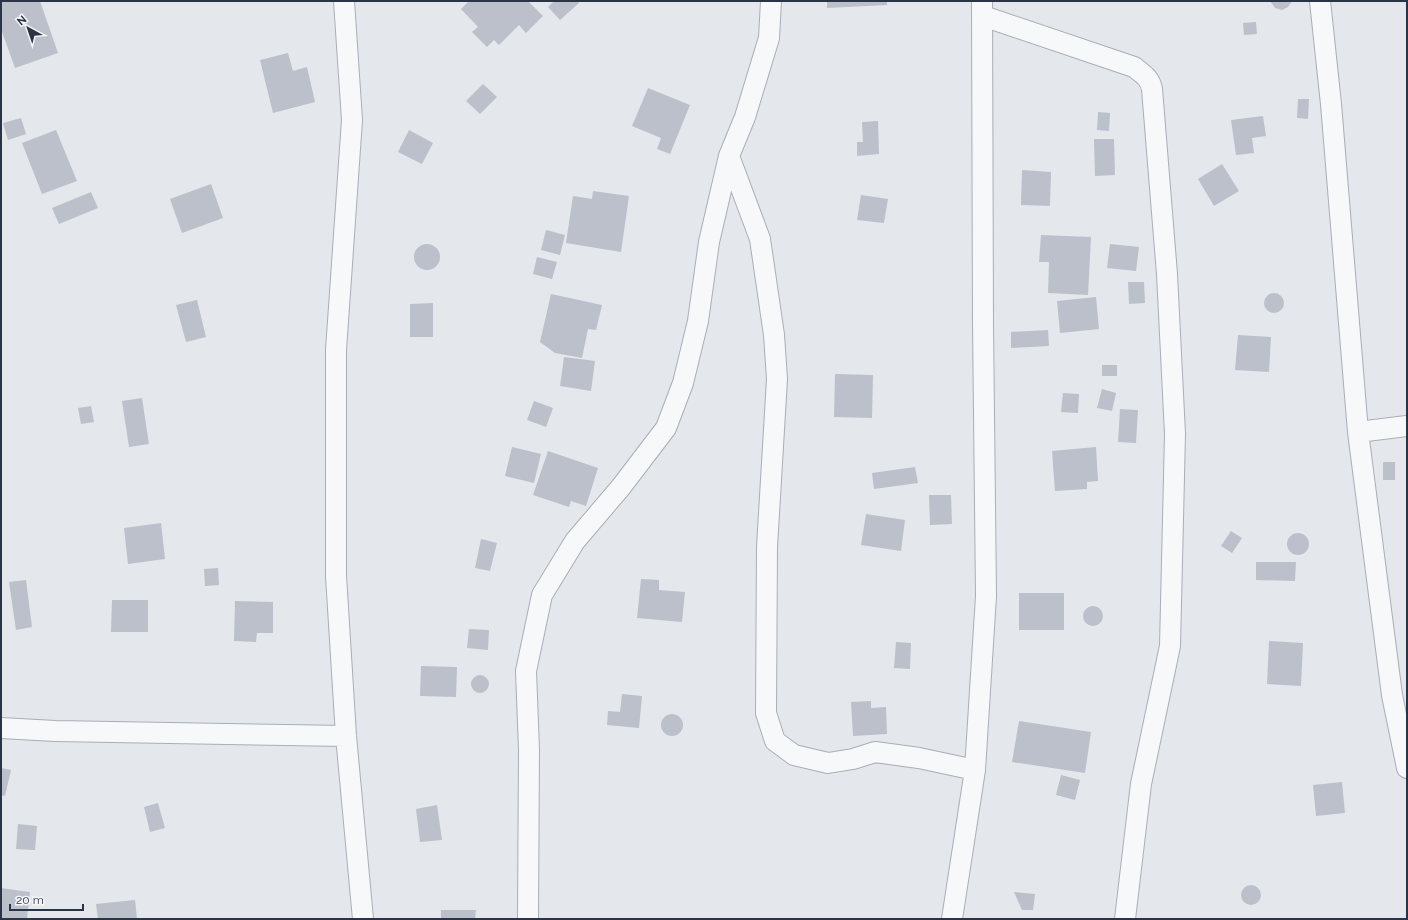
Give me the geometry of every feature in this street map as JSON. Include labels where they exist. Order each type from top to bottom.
[{"type":"street","points":[[344,1],[352,120],[336,350],[336,576],[346,736],[363,919]]},
{"type":"street","points":[[528,919],[529,750],[526,671],[542,595],[575,541],[621,487],[666,428],[683,383],[698,321],[709,242],[729,156],[745,117],[770,38],[771,1]]},
{"type":"street","points":[[1320,1],[1331,104],[1358,432],[1392,695],[1407,768]]},
{"type":"street","points":[[952,919],[975,770],[986,596],[982,9],[1134,67],[1145,75],[1151,82],[1167,274],[1175,434],[1170,646],[1140,784],[1125,919]]},
{"type":"street","points":[[729,156],[760,239],[774,335],[777,379],[767,547],[766,713],[775,741],[794,755],[828,762],[853,759],[875,752],[919,758],[975,770]]},
{"type":"street","points":[[1358,432],[1407,426]]},
{"type":"street","points":[[1,728],[55,731],[346,736]]},
{"type":"building","points":[[1,1],[40,1],[58,53],[15,68],[1,29]]},
{"type":"building","points":[[469,1],[528,1],[543,16],[526,33],[519,25],[499,45],[494,40],[487,47],[472,32],[478,27],[461,9]]},
{"type":"building","points":[[554,1],[578,1],[579,3],[560,20],[548,7]]},
{"type":"building","points":[[827,1],[887,1],[887,5],[827,8]]},
{"type":"building","points":[[1270,1],[1292,1],[1288,7],[1282,10],[1275,8]]},
{"type":"building","points":[[1256,22],[1257,34],[1244,35],[1243,23]]},
{"type":"building","points":[[288,53],[293,71],[307,67],[315,102],[273,113],[260,60]]},
{"type":"building","points":[[483,84],[497,97],[480,114],[466,101]]},
{"type":"building","points":[[648,88],[690,105],[670,154],[657,149],[661,138],[632,126]]},
{"type":"building","points":[[1298,99],[1309,99],[1308,119],[1297,118]]},
{"type":"building","points":[[1098,112],[1110,113],[1109,131],[1097,130]]},
{"type":"building","points":[[1263,116],[1266,136],[1252,138],[1254,153],[1236,155],[1231,120]]},
{"type":"building","points":[[21,118],[26,134],[8,140],[3,123]]},
{"type":"building","points":[[878,121],[879,154],[857,156],[857,142],[863,142],[862,122]]},
{"type":"building","points":[[56,130],[77,181],[42,194],[22,143]]},
{"type":"building","points":[[409,130],[433,143],[422,164],[398,152]]},
{"type":"building","points":[[1094,139],[1114,139],[1115,175],[1095,176]]},
{"type":"building","points":[[1222,164],[1239,191],[1214,206],[1198,179]]},
{"type":"building","points":[[1022,170],[1051,172],[1050,206],[1021,205]]},
{"type":"building","points":[[211,184],[223,218],[182,233],[170,199]]},
{"type":"building","points":[[593,191],[629,196],[621,252],[566,243],[573,196],[592,199]]},
{"type":"building","points":[[91,192],[98,208],[59,224],[52,208]]},
{"type":"building","points":[[861,195],[888,199],[884,223],[857,220]]},
{"type":"building","points":[[546,230],[565,235],[560,255],[541,250]]},
{"type":"building","points":[[1041,235],[1091,237],[1088,295],[1048,293],[1049,262],[1039,262]]},
{"type":"building","points":[[427,244],[436,248],[440,257],[436,266],[427,270],[418,266],[414,257],[418,248]]},
{"type":"building","points":[[1110,244],[1139,247],[1136,271],[1107,268]]},
{"type":"building","points":[[537,257],[557,262],[552,279],[533,274]]},
{"type":"building","points":[[1128,282],[1144,282],[1145,303],[1129,304]]},
{"type":"building","points":[[1274,293],[1281,296],[1284,303],[1281,310],[1274,313],[1267,310],[1264,303],[1267,296]]},
{"type":"building","points":[[551,294],[602,305],[596,330],[588,329],[582,358],[555,353],[540,342]]},
{"type":"building","points":[[1096,297],[1099,329],[1060,333],[1057,301]]},
{"type":"building","points":[[197,300],[206,337],[186,342],[176,305]]},
{"type":"building","points":[[433,303],[433,337],[410,337],[410,304]]},
{"type":"building","points":[[1048,330],[1049,346],[1011,348],[1011,332]]},
{"type":"building","points":[[1238,335],[1271,337],[1269,372],[1235,370]]},
{"type":"building","points":[[564,357],[595,361],[591,391],[560,386]]},
{"type":"building","points":[[1102,365],[1117,365],[1117,376],[1102,376]]},
{"type":"building","points":[[835,374],[873,375],[872,418],[834,417]]},
{"type":"building","points":[[1102,389],[1116,393],[1112,411],[1097,408]]},
{"type":"building","points":[[1063,393],[1079,394],[1078,413],[1061,412]]},
{"type":"building","points":[[142,398],[149,444],[129,447],[122,401]]},
{"type":"building","points":[[534,401],[553,408],[546,427],[527,420]]},
{"type":"building","points":[[91,406],[94,422],[81,424],[78,408]]},
{"type":"building","points":[[1120,409],[1138,410],[1136,443],[1118,442]]},
{"type":"building","points":[[512,447],[541,454],[534,483],[505,476]]},
{"type":"building","points":[[1096,447],[1098,481],[1087,482],[1087,489],[1055,491],[1052,451]]},
{"type":"building","points":[[548,451],[598,468],[586,506],[571,501],[569,507],[533,495]]},
{"type":"building","points":[[1383,462],[1395,462],[1395,480],[1383,480]]},
{"type":"building","points":[[915,467],[918,483],[874,489],[872,473]]},
{"type":"building","points":[[929,495],[951,495],[952,524],[930,525]]},
{"type":"building","points":[[866,514],[905,520],[901,551],[861,545]]},
{"type":"building","points":[[161,523],[165,559],[128,564],[124,528]]},
{"type":"building","points":[[1231,531],[1242,538],[1232,553],[1221,546]]},
{"type":"building","points":[[1298,533],[1306,536],[1309,544],[1306,552],[1298,555],[1290,552],[1287,544],[1290,536]]},
{"type":"building","points":[[481,539],[497,543],[490,571],[475,568]]},
{"type":"building","points":[[1256,562],[1296,562],[1295,581],[1256,580]]},
{"type":"building","points":[[218,568],[219,585],[205,586],[204,569]]},
{"type":"building","points":[[641,579],[659,580],[659,590],[685,592],[682,622],[637,618]]},
{"type":"building","points":[[26,580],[32,627],[16,630],[9,582]]},
{"type":"building","points":[[1019,593],[1064,593],[1064,630],[1019,630]]},
{"type":"building","points":[[112,600],[148,600],[148,632],[111,632]]},
{"type":"building","points":[[235,601],[273,602],[273,633],[257,633],[256,642],[234,641]]},
{"type":"building","points":[[1093,606],[1100,609],[1103,616],[1100,623],[1093,626],[1086,623],[1083,616],[1086,609]]},
{"type":"building","points":[[469,629],[489,630],[488,650],[467,648]]},
{"type":"building","points":[[1269,641],[1303,643],[1301,686],[1267,684]]},
{"type":"building","points":[[896,642],[911,643],[910,669],[894,668]]},
{"type":"building","points":[[421,666],[457,667],[456,697],[420,696]]},
{"type":"building","points":[[480,675],[486,678],[489,684],[486,690],[480,693],[474,690],[471,684],[474,678]]},
{"type":"building","points":[[622,694],[642,696],[639,728],[607,725],[608,711],[620,712]]},
{"type":"building","points":[[871,701],[871,708],[886,707],[887,734],[853,736],[851,702]]},
{"type":"building","points":[[672,714],[680,717],[683,725],[680,733],[672,736],[664,733],[661,725],[664,717]]},
{"type":"building","points":[[1019,721],[1091,732],[1085,773],[1012,762]]},
{"type":"building","points":[[1,768],[11,770],[5,796],[1,795]]},
{"type":"building","points":[[1061,775],[1080,780],[1075,800],[1056,795]]},
{"type":"building","points":[[1342,782],[1345,813],[1316,816],[1313,785]]},
{"type":"building","points":[[158,803],[165,828],[150,832],[144,807]]},
{"type":"building","points":[[437,805],[442,840],[420,842],[416,809]]},
{"type":"building","points":[[18,824],[37,826],[35,850],[16,849]]},
{"type":"building","points":[[1251,885],[1258,888],[1261,895],[1258,902],[1251,905],[1244,902],[1241,895],[1244,888]]},
{"type":"building","points":[[1,888],[30,892],[27,919],[1,919]]},
{"type":"building","points":[[1014,892],[1035,894],[1033,910],[1022,910]]},
{"type":"building","points":[[135,900],[137,919],[98,919],[96,904]]},
{"type":"building","points":[[441,910],[476,910],[475,919],[441,919]]}]
